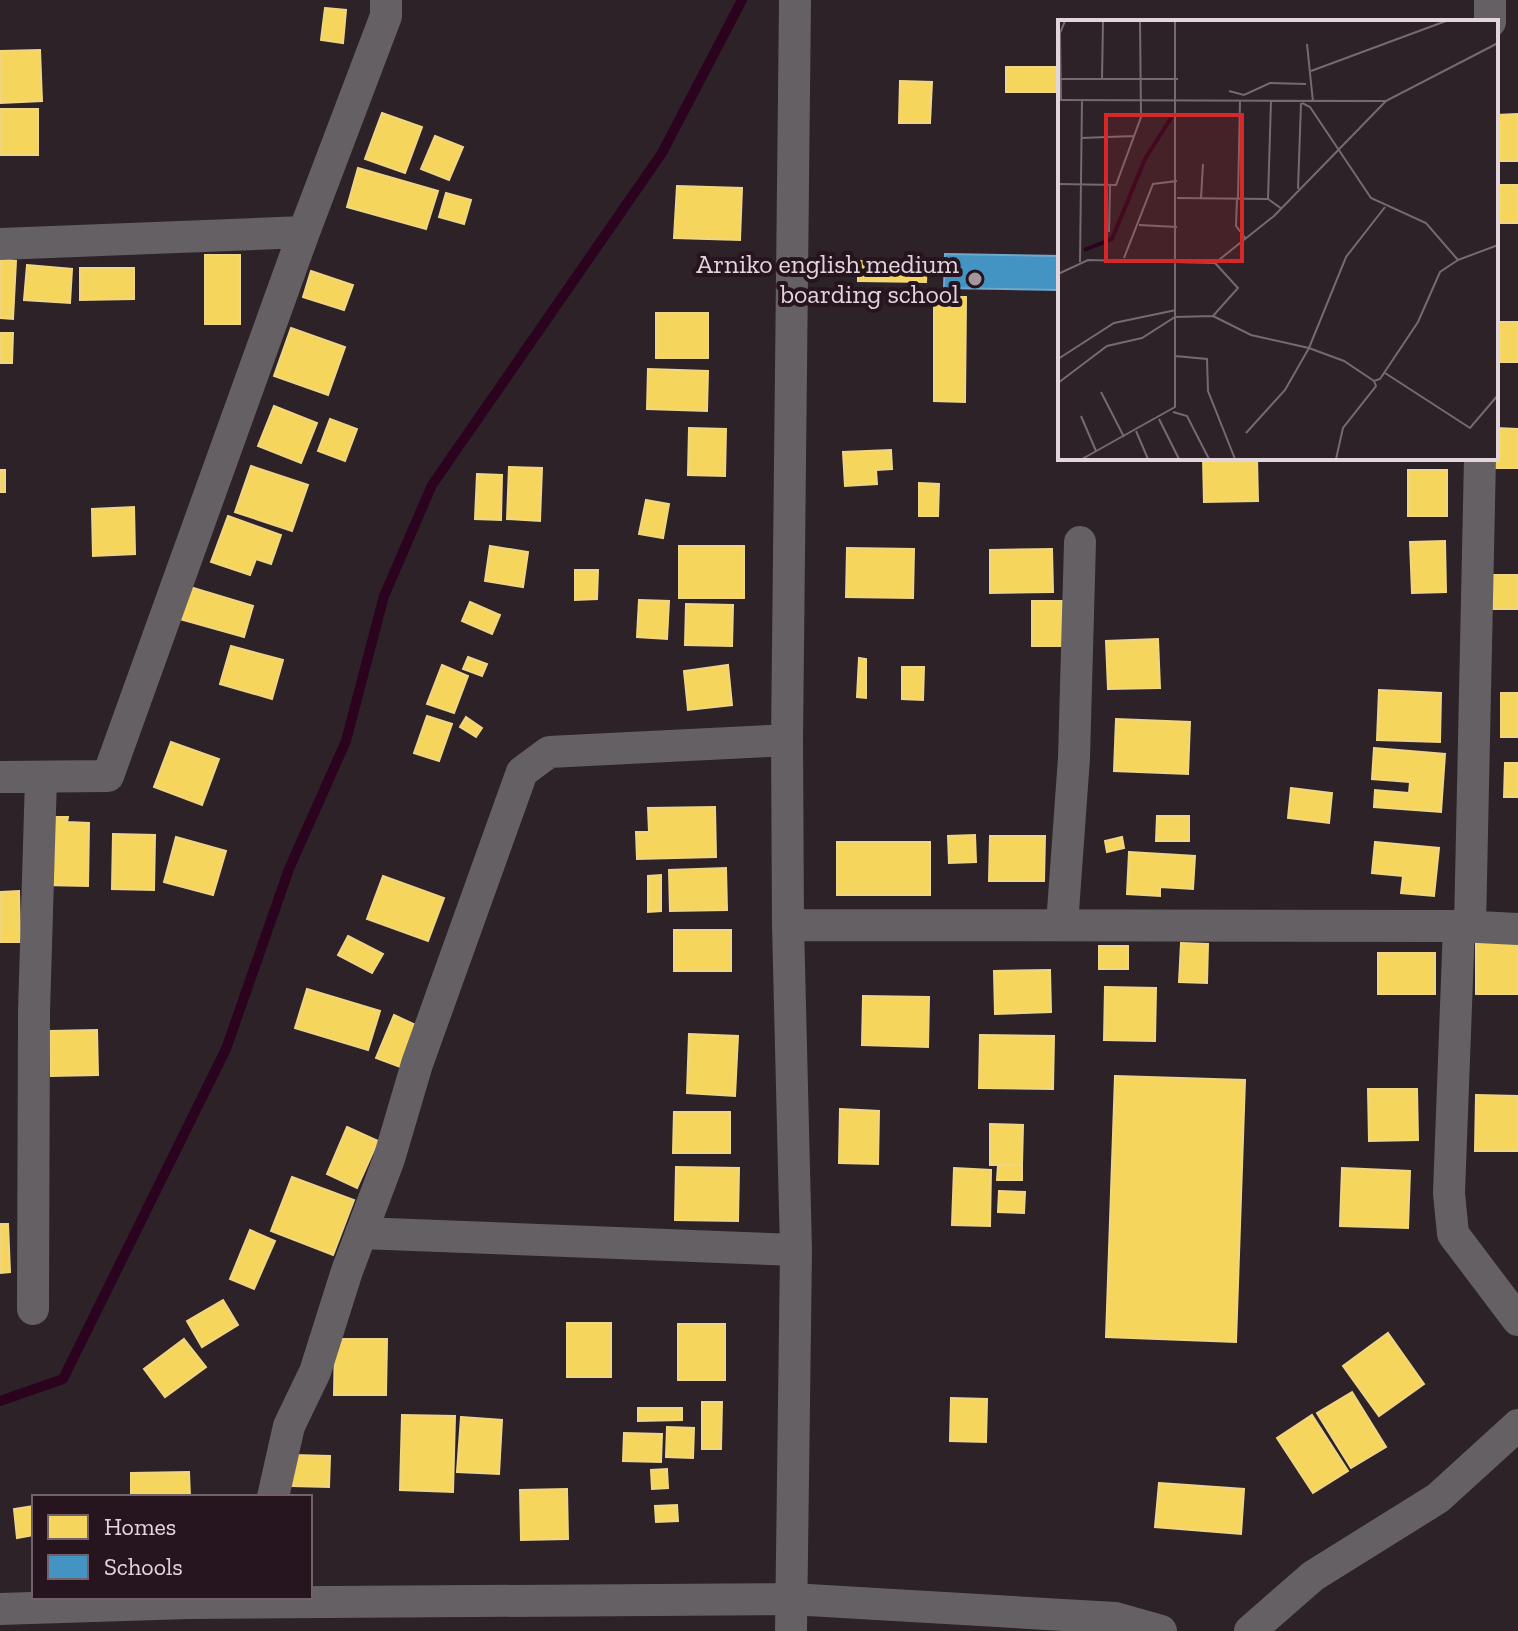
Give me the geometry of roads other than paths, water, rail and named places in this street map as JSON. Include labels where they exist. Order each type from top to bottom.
[{"type":"street","points":[[0,777],[108,776],[304,232],[386,16],[386,0]]},
{"type":"street","points":[[791,1631],[796,1250],[787,740],[795,0]]},
{"type":"street","points":[[0,244],[304,232]]},
{"type":"street","points":[[1480,460],[1464,927],[1449,1193],[1453,1234],[1518,1320]]},
{"type":"street","points":[[1062,925],[1074,758],[1080,542]]},
{"type":"street","points":[[273,1495],[289,1426],[315,1372],[389,1159],[417,1064],[522,772],[549,752],[787,740]]},
{"type":"street","points":[[33,1309],[34,1012],[41,778]]},
{"type":"street","points":[[788,925],[1518,929]]},
{"type":"street","points":[[361,1233],[796,1250]]},
{"type":"street","points":[[1250,1631],[1313,1576],[1438,1498],[1518,1425]]},
{"type":"street","points":[[0,1609],[192,1600],[791,1599],[1115,1618],[1161,1631]]},
{"type":"waterway","points":[[0,1401],[63,1379],[226,1049],[289,869],[346,741],[384,596],[432,485],[662,153],[742,0]]},
{"type":"place","name":"Arniko english medium boarding school","points":[[975,279]]}]
